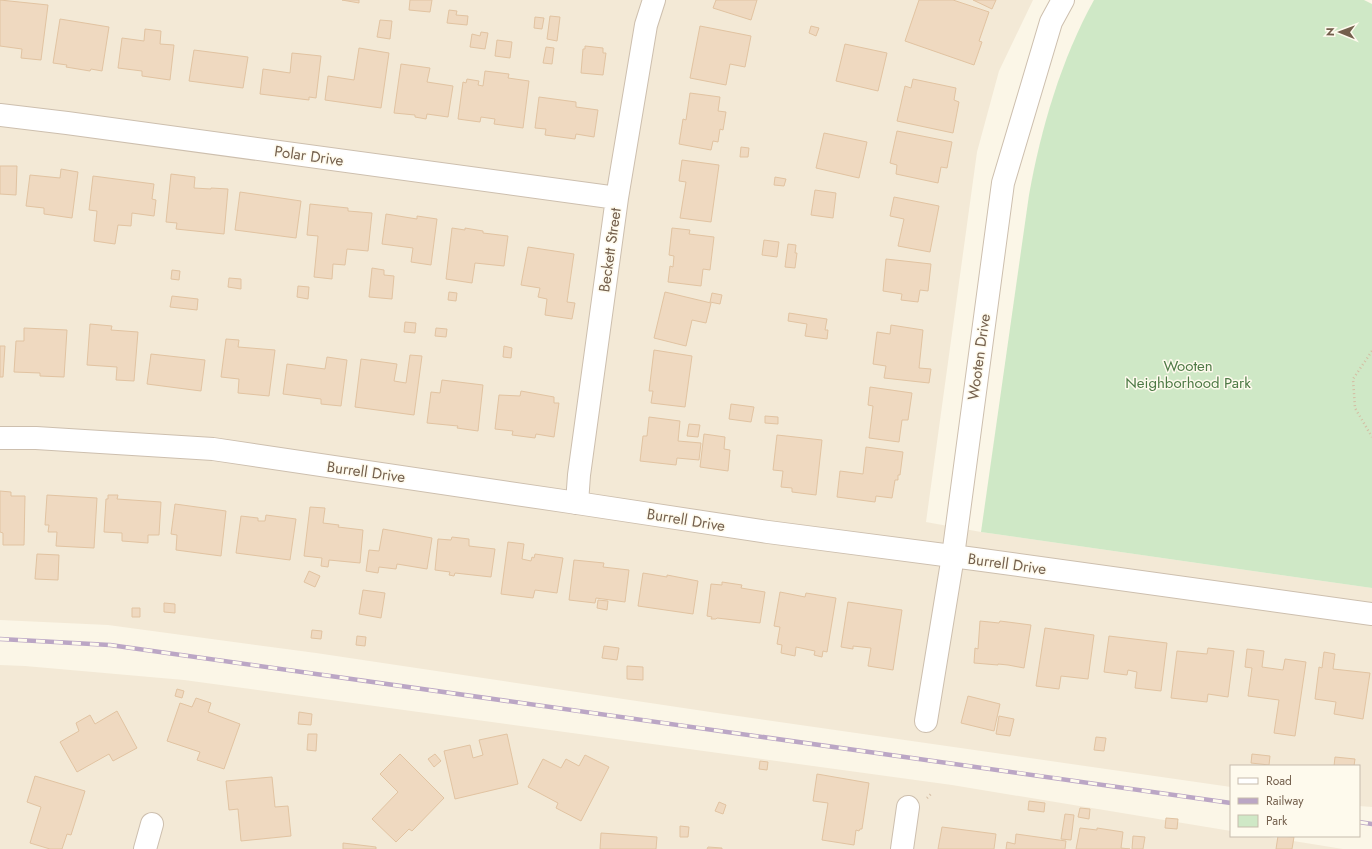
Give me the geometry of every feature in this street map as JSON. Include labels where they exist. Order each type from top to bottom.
[{"type":"street","name":"Beckett Street","points":[[577,503],[579,476],[617,198],[646,25],[654,0]]},
{"type":"street","name":"Wooten Drive","points":[[926,721],[952,556],[1003,183],[1051,22],[1063,0]]},
{"type":"street","name":"Polar Drive","points":[[0,115],[617,198]]},
{"type":"street","name":"Burrell Drive","points":[[0,438],[36,438],[213,450],[768,532],[1372,614]]},
{"type":"street","points":[[902,849],[908,807]]},
{"type":"street","points":[[145,849],[152,824]]},
{"type":"path","points":[[1372,351],[1353,379],[1355,408],[1372,437]]},
{"type":"shaded area","points":[[0,0],[1033,0],[999,71],[977,152],[926,522],[981,532],[1372,588],[1372,807],[1360,806],[1360,765],[1230,765],[1230,787],[717,713],[316,653],[108,625],[0,620]]},
{"type":"shaded area","points":[[0,665],[184,680],[952,785],[1230,831],[1230,837],[1269,837],[1343,849],[0,849]]},
{"type":"green space","name":"Wooten Neighborhood Park","points":[[1094,0],[1364,0],[1372,4],[1372,588],[981,532],[1029,195],[1034,170],[1046,120],[1062,70],[1082,23]]},
{"type":"building","points":[[0,0],[48,5],[41,60],[21,58],[22,49],[0,46]]},
{"type":"building","points":[[342,0],[359,0],[359,3]]},
{"type":"building","points":[[410,0],[432,0],[430,12],[409,10]]},
{"type":"building","points":[[716,0],[757,0],[751,20],[713,8]]},
{"type":"building","points":[[919,0],[953,0],[989,12],[979,41],[982,42],[974,65],[905,41]]},
{"type":"building","points":[[973,0],[996,0],[992,9]]},
{"type":"building","points":[[449,10],[457,11],[456,15],[468,16],[467,25],[447,23]]},
{"type":"building","points":[[550,16],[560,17],[557,41],[547,39]]},
{"type":"building","points":[[535,17],[544,18],[542,29],[534,28]]},
{"type":"building","points":[[60,19],[109,27],[102,71],[91,69],[90,71],[53,63]]},
{"type":"building","points":[[380,20],[392,21],[390,39],[377,37]]},
{"type":"building","points":[[700,26],[751,36],[745,67],[730,64],[726,85],[690,78]]},
{"type":"building","points":[[811,26],[819,28],[816,36],[809,33]]},
{"type":"building","points":[[145,29],[161,31],[160,44],[174,45],[170,80],[142,76],[142,71],[118,68],[122,38],[144,41]]},
{"type":"building","points":[[481,32],[488,33],[485,49],[470,47],[472,34],[480,36]]},
{"type":"building","points":[[497,40],[512,42],[510,58],[495,56]]},
{"type":"building","points":[[845,44],[887,53],[878,91],[836,81]]},
{"type":"building","points":[[585,46],[603,48],[603,53],[606,53],[603,75],[581,73],[583,49],[585,49]]},
{"type":"building","points":[[546,47],[554,48],[552,64],[543,63]]},
{"type":"building","points":[[359,48],[389,53],[381,108],[325,100],[328,76],[354,80]]},
{"type":"building","points":[[194,50],[248,57],[243,88],[189,81]]},
{"type":"building","points":[[292,53],[321,56],[316,98],[309,97],[309,100],[260,94],[263,69],[290,73]]},
{"type":"building","points":[[401,64],[430,68],[427,82],[453,86],[448,117],[427,114],[426,119],[415,117],[415,115],[394,113]]},
{"type":"building","points":[[485,71],[509,74],[508,78],[529,81],[523,128],[494,124],[495,119],[481,117],[480,122],[458,119],[463,82],[466,83],[467,79],[479,81],[478,85],[483,86]]},
{"type":"building","points":[[913,79],[956,88],[954,100],[959,102],[953,133],[897,121],[905,86],[911,88]]},
{"type":"building","points":[[690,93],[720,97],[718,111],[726,112],[723,130],[720,129],[718,142],[713,141],[711,150],[679,144],[683,119],[686,120]]},
{"type":"building","points":[[539,97],[576,102],[576,107],[598,110],[594,137],[576,134],[575,139],[545,135],[546,129],[535,128]]},
{"type":"building","points":[[897,131],[952,142],[947,168],[941,167],[938,183],[896,174],[897,165],[890,163]]},
{"type":"building","points":[[824,133],[867,142],[859,178],[816,168]]},
{"type":"building","points":[[741,147],[749,148],[748,157],[740,157]]},
{"type":"building","points":[[682,160],[719,165],[711,222],[680,218],[686,182],[679,181]]},
{"type":"building","points":[[0,166],[17,166],[16,195],[0,194]]},
{"type":"building","points":[[61,169],[78,172],[72,218],[44,214],[44,208],[26,206],[30,175],[60,178]]},
{"type":"building","points":[[171,174],[195,177],[194,188],[228,189],[224,234],[176,229],[177,223],[166,222]]},
{"type":"building","points":[[93,176],[154,184],[152,199],[156,200],[154,216],[132,213],[131,226],[118,225],[115,244],[94,241],[97,211],[89,210]]},
{"type":"building","points":[[775,177],[786,179],[784,186],[774,185]]},
{"type":"building","points":[[815,190],[836,193],[833,218],[811,215]]},
{"type":"building","points":[[240,192],[301,201],[296,238],[235,230]]},
{"type":"building","points":[[894,197],[939,206],[930,252],[898,246],[904,219],[890,216]]},
{"type":"building","points":[[310,204],[348,208],[348,211],[372,213],[368,251],[347,249],[345,265],[333,264],[332,279],[314,277],[318,236],[307,235]]},
{"type":"building","points":[[386,214],[417,219],[417,216],[437,219],[431,265],[411,262],[413,248],[382,244]]},
{"type":"building","points":[[452,228],[465,230],[465,228],[483,231],[483,233],[508,236],[504,266],[475,263],[472,283],[446,279]]},
{"type":"building","points":[[672,228],[690,230],[689,234],[714,237],[710,270],[703,269],[701,286],[668,282],[670,266],[673,267],[674,256],[669,255]]},
{"type":"building","points":[[764,240],[779,242],[777,257],[762,255]]},
{"type":"building","points":[[788,244],[796,245],[795,253],[797,253],[795,268],[785,267]]},
{"type":"building","points":[[528,247],[574,254],[567,302],[575,303],[572,319],[545,315],[547,299],[538,297],[540,288],[521,285]]},
{"type":"building","points":[[886,259],[931,264],[928,291],[920,290],[918,302],[901,300],[902,294],[883,291]]},
{"type":"building","points":[[372,268],[384,270],[384,275],[394,276],[392,299],[369,297]]},
{"type":"building","points":[[172,270],[180,271],[179,280],[171,279]]},
{"type":"building","points":[[229,278],[241,279],[241,289],[228,287]]},
{"type":"building","points":[[298,286],[309,287],[308,299],[297,297]]},
{"type":"building","points":[[449,292],[457,293],[456,301],[448,300]]},
{"type":"building","points":[[665,292],[711,303],[706,323],[692,320],[686,346],[654,338]]},
{"type":"building","points":[[712,293],[722,295],[720,304],[710,302]]},
{"type":"building","points":[[172,296],[198,299],[197,310],[170,307]]},
{"type":"building","points":[[789,313],[827,319],[825,330],[828,330],[827,339],[805,336],[807,324],[788,321]]},
{"type":"building","points":[[405,322],[416,323],[415,333],[404,332]]},
{"type":"building","points":[[90,324],[112,326],[111,330],[138,332],[134,381],[116,380],[117,367],[87,365]]},
{"type":"building","points":[[891,325],[923,330],[919,368],[931,369],[929,383],[884,378],[886,366],[873,364],[877,332],[890,334]]},
{"type":"building","points":[[24,328],[67,330],[64,377],[40,376],[40,373],[14,372],[16,341],[24,341]]},
{"type":"building","points":[[436,328],[447,329],[446,337],[435,336]]},
{"type":"building","points":[[226,339],[239,340],[238,347],[275,350],[269,396],[238,393],[239,379],[221,377]]},
{"type":"building","points":[[0,346],[5,346],[3,377],[0,377]]},
{"type":"building","points":[[504,346],[512,348],[511,358],[503,357]]},
{"type":"building","points":[[654,350],[692,356],[685,407],[651,403],[653,391],[649,391]]},
{"type":"building","points":[[151,354],[205,360],[201,391],[147,384]]},
{"type":"building","points":[[410,355],[422,356],[414,415],[355,407],[361,359],[397,364],[394,381],[406,383]]},
{"type":"building","points":[[327,357],[347,360],[341,406],[321,404],[321,399],[283,394],[287,364],[325,369]]},
{"type":"building","points":[[442,380],[483,385],[478,431],[457,428],[458,426],[427,423],[431,392],[440,393]]},
{"type":"building","points":[[870,387],[912,393],[908,420],[902,420],[899,442],[869,438],[873,406],[868,405]]},
{"type":"building","points":[[521,391],[554,397],[554,403],[559,403],[554,437],[536,434],[535,438],[512,435],[513,431],[495,429],[499,395],[520,396]]},
{"type":"building","points":[[731,404],[754,407],[751,422],[729,419]]},
{"type":"building","points":[[765,416],[778,417],[778,424],[765,423]]},
{"type":"building","points":[[649,417],[680,421],[678,441],[701,443],[699,460],[677,458],[676,465],[640,461],[643,436],[647,436]]},
{"type":"building","points":[[689,424],[700,425],[698,437],[687,436]]},
{"type":"building","points":[[704,434],[725,437],[724,449],[730,450],[728,471],[700,467]]},
{"type":"building","points":[[777,435],[822,440],[816,495],[792,492],[792,488],[781,487],[783,471],[773,470]]},
{"type":"building","points":[[866,447],[903,452],[900,475],[898,475],[898,480],[895,480],[892,498],[876,496],[875,502],[837,497],[840,471],[863,474]]},
{"type":"building","points":[[0,491],[11,492],[11,496],[25,496],[24,545],[3,545],[3,533],[0,532]]},
{"type":"building","points":[[47,495],[97,498],[94,548],[56,546],[57,532],[48,532],[49,525],[45,525]]},
{"type":"building","points":[[108,495],[118,495],[117,499],[161,502],[159,535],[148,535],[148,543],[122,541],[122,533],[104,532],[106,499],[108,499]]},
{"type":"building","points":[[175,504],[226,511],[221,556],[176,550],[177,535],[171,534]]},
{"type":"building","points":[[310,507],[325,508],[323,523],[339,525],[338,527],[363,530],[360,563],[329,560],[328,567],[321,566],[322,558],[304,556]]},
{"type":"building","points":[[266,515],[296,519],[290,560],[236,553],[241,516],[258,518],[258,521],[265,521]]},
{"type":"building","points":[[383,529],[432,538],[427,569],[397,564],[396,569],[379,567],[378,573],[366,571],[369,550],[379,551]]},
{"type":"building","points":[[452,537],[469,539],[469,546],[495,549],[491,577],[455,573],[454,576],[449,575],[450,572],[435,570],[438,539],[451,540]]},
{"type":"building","points":[[508,542],[524,544],[522,559],[531,561],[535,554],[563,558],[557,593],[535,590],[533,598],[501,594]]},
{"type":"building","points":[[37,554],[59,555],[58,580],[35,579]]},
{"type":"building","points":[[574,560],[604,563],[603,567],[629,570],[625,602],[596,598],[595,603],[569,600]]},
{"type":"building","points":[[309,571],[320,576],[315,587],[304,582]]},
{"type":"building","points":[[643,573],[667,577],[667,575],[698,581],[693,614],[638,606]]},
{"type":"building","points":[[722,582],[742,585],[741,588],[765,592],[760,623],[717,618],[711,619],[712,617],[707,616],[711,584],[722,585]]},
{"type":"building","points":[[363,590],[385,593],[381,618],[359,614]]},
{"type":"building","points":[[780,592],[805,597],[806,593],[836,598],[827,652],[823,651],[822,657],[814,655],[815,651],[796,647],[795,656],[781,653],[782,645],[777,644],[780,627],[774,626]]},
{"type":"building","points":[[598,600],[608,601],[607,610],[597,608]]},
{"type":"building","points":[[848,602],[902,610],[893,670],[868,666],[871,648],[853,646],[853,649],[841,647]]},
{"type":"building","points":[[164,603],[175,604],[175,613],[164,612]]},
{"type":"building","points":[[132,608],[140,608],[140,617],[132,617]]},
{"type":"building","points":[[980,621],[999,623],[1000,621],[1031,625],[1024,668],[998,664],[974,663],[975,648],[978,649]]},
{"type":"building","points":[[1045,628],[1094,635],[1088,679],[1061,676],[1059,689],[1036,686]]},
{"type":"building","points":[[312,630],[322,631],[321,639],[311,638]]},
{"type":"building","points":[[357,636],[366,637],[365,646],[356,645]]},
{"type":"building","points":[[1109,636],[1167,643],[1161,691],[1135,688],[1137,672],[1128,670],[1127,675],[1104,672]]},
{"type":"building","points":[[604,646],[619,648],[617,660],[602,658]]},
{"type":"building","points":[[1208,648],[1234,651],[1228,697],[1208,694],[1207,702],[1171,698],[1177,651],[1207,654]]},
{"type":"building","points":[[1247,649],[1264,651],[1262,667],[1283,670],[1285,659],[1306,662],[1295,736],[1274,733],[1279,700],[1248,696],[1252,668],[1245,667]]},
{"type":"building","points":[[1324,652],[1335,654],[1333,669],[1370,673],[1363,719],[1334,714],[1336,702],[1315,699],[1319,667],[1322,668]]},
{"type":"building","points":[[627,666],[643,667],[643,680],[627,679]]},
{"type":"building","points":[[177,689],[184,691],[182,698],[175,696]]},
{"type":"building","points":[[968,696],[1000,704],[994,731],[961,723]]},
{"type":"building","points":[[196,698],[211,703],[208,712],[240,724],[224,769],[197,760],[200,752],[167,741],[180,703],[192,707]]},
{"type":"building","points":[[117,711],[137,748],[113,761],[109,754],[77,772],[60,742],[79,731],[76,723],[90,715],[95,724]]},
{"type":"building","points":[[299,712],[312,714],[311,725],[298,724]]},
{"type":"building","points":[[999,716],[1014,719],[1010,736],[996,734]]},
{"type":"building","points":[[308,734],[317,734],[316,751],[307,750]]},
{"type":"building","points":[[507,734],[518,784],[455,799],[444,751],[470,745],[473,758],[483,755],[479,740]]},
{"type":"building","points":[[1096,737],[1106,738],[1104,751],[1094,750]]},
{"type":"building","points":[[400,754],[444,798],[412,831],[409,829],[396,842],[372,819],[398,792],[380,774]]},
{"type":"building","points":[[435,754],[441,761],[434,767],[428,759]]},
{"type":"building","points":[[1252,754],[1270,756],[1269,765],[1251,763]]},
{"type":"building","points":[[585,755],[609,767],[581,821],[556,808],[558,803],[528,787],[543,759],[561,768],[566,759],[579,766]]},
{"type":"building","points":[[1335,757],[1355,759],[1354,765],[1334,765]]},
{"type":"building","points":[[760,761],[768,762],[767,770],[759,769]]},
{"type":"building","points":[[817,774],[869,783],[862,829],[859,831],[856,830],[854,845],[822,840],[828,803],[813,801]]},
{"type":"building","points":[[35,776],[85,791],[71,835],[67,834],[62,849],[50,849],[30,843],[41,807],[27,802]]},
{"type":"building","points":[[272,777],[275,807],[288,806],[291,836],[241,841],[238,809],[229,810],[226,781]]},
{"type":"building","points":[[1029,801],[1045,803],[1044,812],[1028,810]]},
{"type":"building","points":[[719,802],[726,805],[723,814],[715,811]]},
{"type":"building","points":[[1080,808],[1090,809],[1089,819],[1078,817]]},
{"type":"building","points":[[1065,814],[1074,815],[1071,840],[1061,839]]},
{"type":"building","points":[[1166,818],[1178,819],[1177,829],[1165,828]]},
{"type":"building","points":[[680,826],[689,827],[688,837],[680,837]]},
{"type":"building","points":[[942,827],[996,834],[994,849],[938,849]]},
{"type":"building","points":[[1080,828],[1097,830],[1097,828],[1123,832],[1121,848],[1130,849],[1076,849]]},
{"type":"building","points":[[601,833],[657,837],[656,849],[600,849]]},
{"type":"building","points":[[1016,834],[1066,841],[1065,849],[1006,849],[1007,842],[1015,844]]},
{"type":"building","points":[[1133,836],[1145,837],[1143,849],[1132,849]]},
{"type":"building","points":[[1278,837],[1294,837],[1292,849],[1276,849]]},
{"type":"building","points":[[343,843],[376,847],[376,849],[343,849]]},
{"type":"building","points":[[708,847],[722,848],[722,849],[707,849]]},
{"type":"railway","points":[[0,639],[110,645],[1230,803]]},
{"type":"railway","points":[[1360,822],[1372,824]]}]
